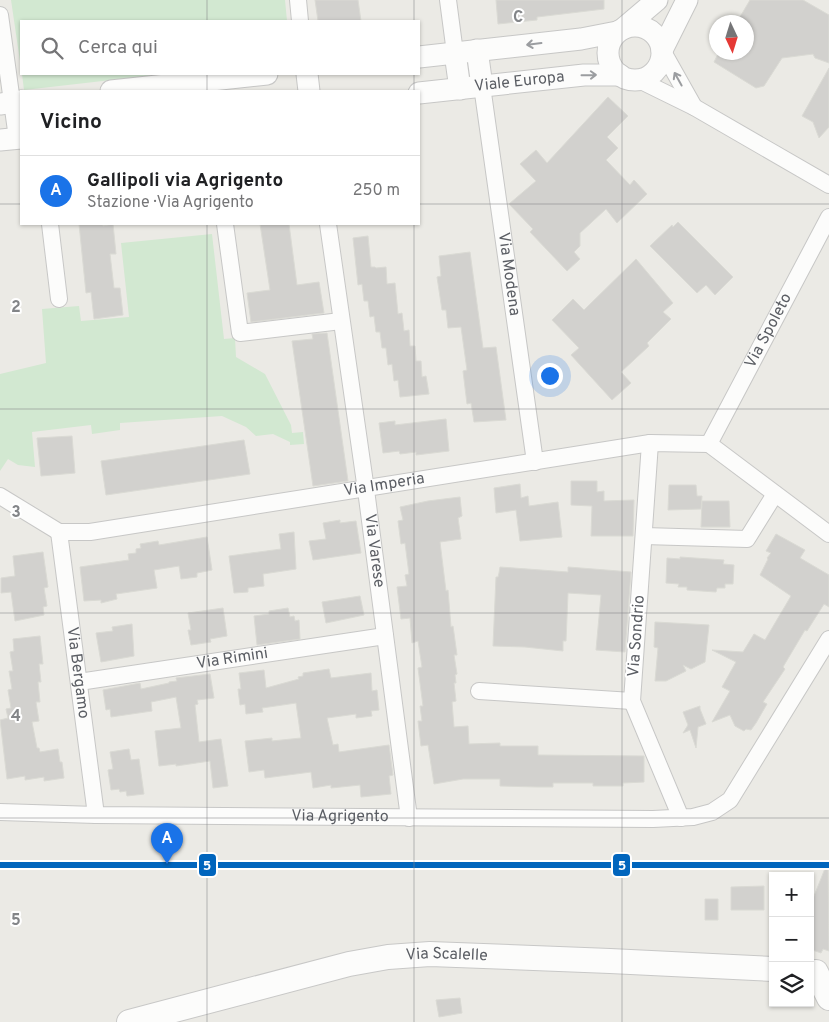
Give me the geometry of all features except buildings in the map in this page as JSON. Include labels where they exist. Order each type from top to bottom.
[{"type":"main road","name":"Via Scalelle","points":[[129,1022],[349,964],[388,957],[440,955],[769,969]]},
{"type":"main road","points":[[818,971],[829,998]]},
{"type":"street","points":[[298,0],[300,20]]},
{"type":"street","points":[[448,0],[460,89]]},
{"type":"street","points":[[658,0],[621,30],[608,46],[608,54],[614,70],[694,107],[829,185]]},
{"type":"street","points":[[629,77],[646,77],[653,73],[661,59],[662,50],[687,0]]},
{"type":"street","points":[[0,15],[11,103],[13,139]]},
{"type":"street","points":[[420,57],[581,39],[641,26],[655,35],[660,42],[662,50],[694,107]]},
{"type":"street","points":[[477,50],[482,86]]},
{"type":"street","points":[[120,90],[258,75]]},
{"type":"street","points":[[307,75],[309,90]]},
{"type":"street","name":"Viale Europa","points":[[420,93],[584,75],[629,77]]},
{"type":"street","name":"Via Modena","points":[[482,86],[535,462]]},
{"type":"street","name":"Via Spoleto","points":[[709,444],[829,217]]},
{"type":"street","points":[[50,225],[59,299]]},
{"type":"street","points":[[225,225],[240,333],[342,321]]},
{"type":"street","name":"Via Varese","points":[[328,225],[366,490],[409,818]]},
{"type":"street","name":"Via Imperia","points":[[59,532],[90,532],[650,444],[709,444]]},
{"type":"street","name":"Via Sondrio","points":[[650,444],[632,702],[681,818]]},
{"type":"street","points":[[709,444],[829,534]]},
{"type":"street","points":[[644,536],[747,539],[775,494]]},
{"type":"street","points":[[0,496],[59,532]]},
{"type":"street","name":"Via Bergamo","points":[[59,532],[96,815]]},
{"type":"street","name":"Via Rimini","points":[[79,682],[385,636]]},
{"type":"street","name":"Via Agrigento","points":[[0,812],[96,815],[409,818],[693,818],[712,812],[730,800],[829,639]]},
{"type":"street","points":[[479,691],[632,702]]},
{"type":"green space","points":[[11,0],[285,0],[287,20],[20,20],[20,61]]},
{"type":"green space","points":[[22,75],[155,75],[24,90]]},
{"type":"green space","points":[[212,234],[224,339],[235,338],[236,357],[265,374],[291,425],[292,433],[303,432],[304,444],[290,445],[290,442],[273,434],[256,436],[246,427],[222,416],[120,423],[120,430],[92,434],[91,425],[32,432],[35,467],[18,465],[8,459],[0,471],[0,374],[46,363],[42,309],[79,306],[81,321],[129,317],[121,243]]},
{"type":"transit line","name":"5","points":[[0,865],[829,865]]},
{"type":"place","name":"Gallipoli via Agrigento","points":[[167,864]]}]
